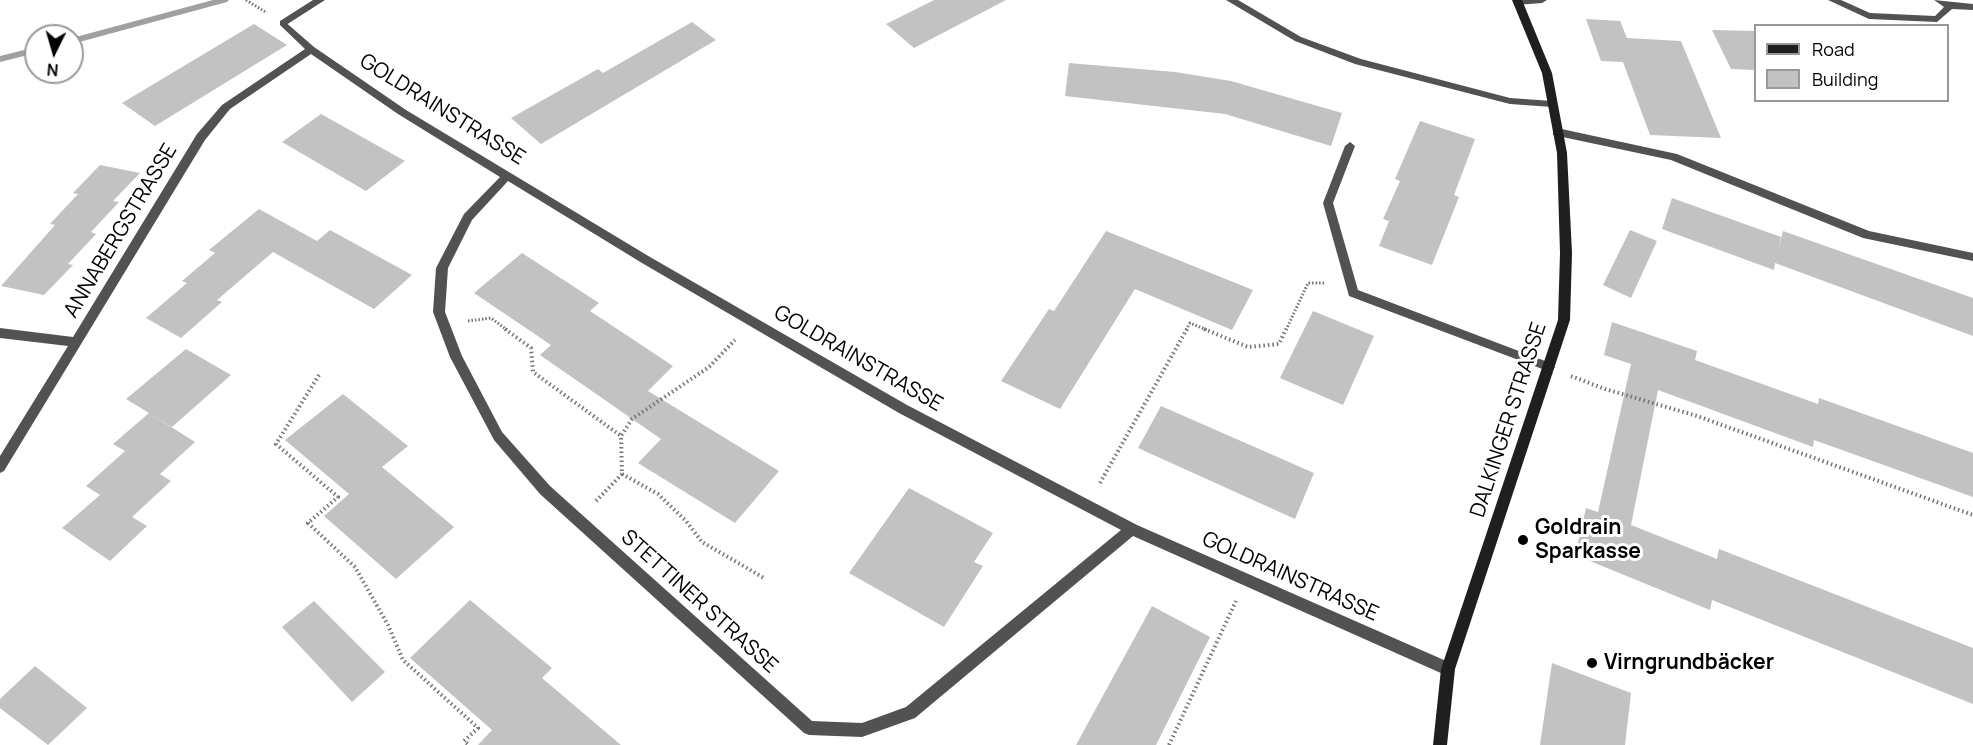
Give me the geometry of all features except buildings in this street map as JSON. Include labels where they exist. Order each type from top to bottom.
[{"type":"street","name":"GOLDRAINSTRASSE","points":[[320,0],[283,22],[310,49],[402,112],[752,321],[903,409],[1132,529],[1448,669]]},
{"type":"street","points":[[1231,0],[1298,39],[1358,62],[1510,101],[1552,104]]},
{"type":"street","points":[[1518,2],[1542,0]]},
{"type":"street","points":[[1833,0],[1869,16],[1937,20],[1950,6]]},
{"type":"street","points":[[1939,0],[1950,6],[1973,7]]},
{"type":"street","name":"DALKINGER STRASSE","points":[[1440,745],[1448,669],[1564,320],[1566,253],[1562,153],[1547,73],[1518,2]]},
{"type":"street","name":"ANNABERGSTRASSE","points":[[0,467],[201,137],[226,107],[310,49]]},
{"type":"street","points":[[1557,132],[1673,157],[1867,236],[1973,257]]},
{"type":"street","points":[[1350,146],[1328,204],[1353,293],[1549,367]]},
{"type":"street","name":"STETTINER STRASSE","points":[[508,175],[468,217],[442,268],[439,312],[456,357],[498,436],[545,490],[809,728],[862,730],[910,713],[1132,529]]},
{"type":"street","points":[[0,333],[76,342]]},
{"type":"path","points":[[246,0],[253,5]]},
{"type":"path","points":[[1088,505],[1190,323],[1248,347],[1279,344],[1308,284],[1350,281]]},
{"type":"path","points":[[444,324],[491,318],[531,348],[533,372],[621,436]]},
{"type":"path","points":[[578,520],[622,474],[621,436],[632,419],[710,368],[752,321]]},
{"type":"path","points":[[1549,367],[1605,389],[1697,416],[1973,514]]},
{"type":"path","points":[[319,375],[276,444],[338,497],[308,523],[355,567],[388,625],[404,660],[478,728],[464,741],[469,745]]},
{"type":"path","points":[[622,474],[658,494],[686,521],[702,542],[764,578]]},
{"type":"path","points":[[1169,745],[1246,579]]},
{"type":"waterway","points":[[84,38],[224,0]]},
{"type":"waterway","points":[[0,59],[24,53]]},
{"type":"place","name":"Goldrain Sparkasse","points":[[1523,540]]},
{"type":"place","name":"Virngrundbäcker","points":[[1592,663]]}]
